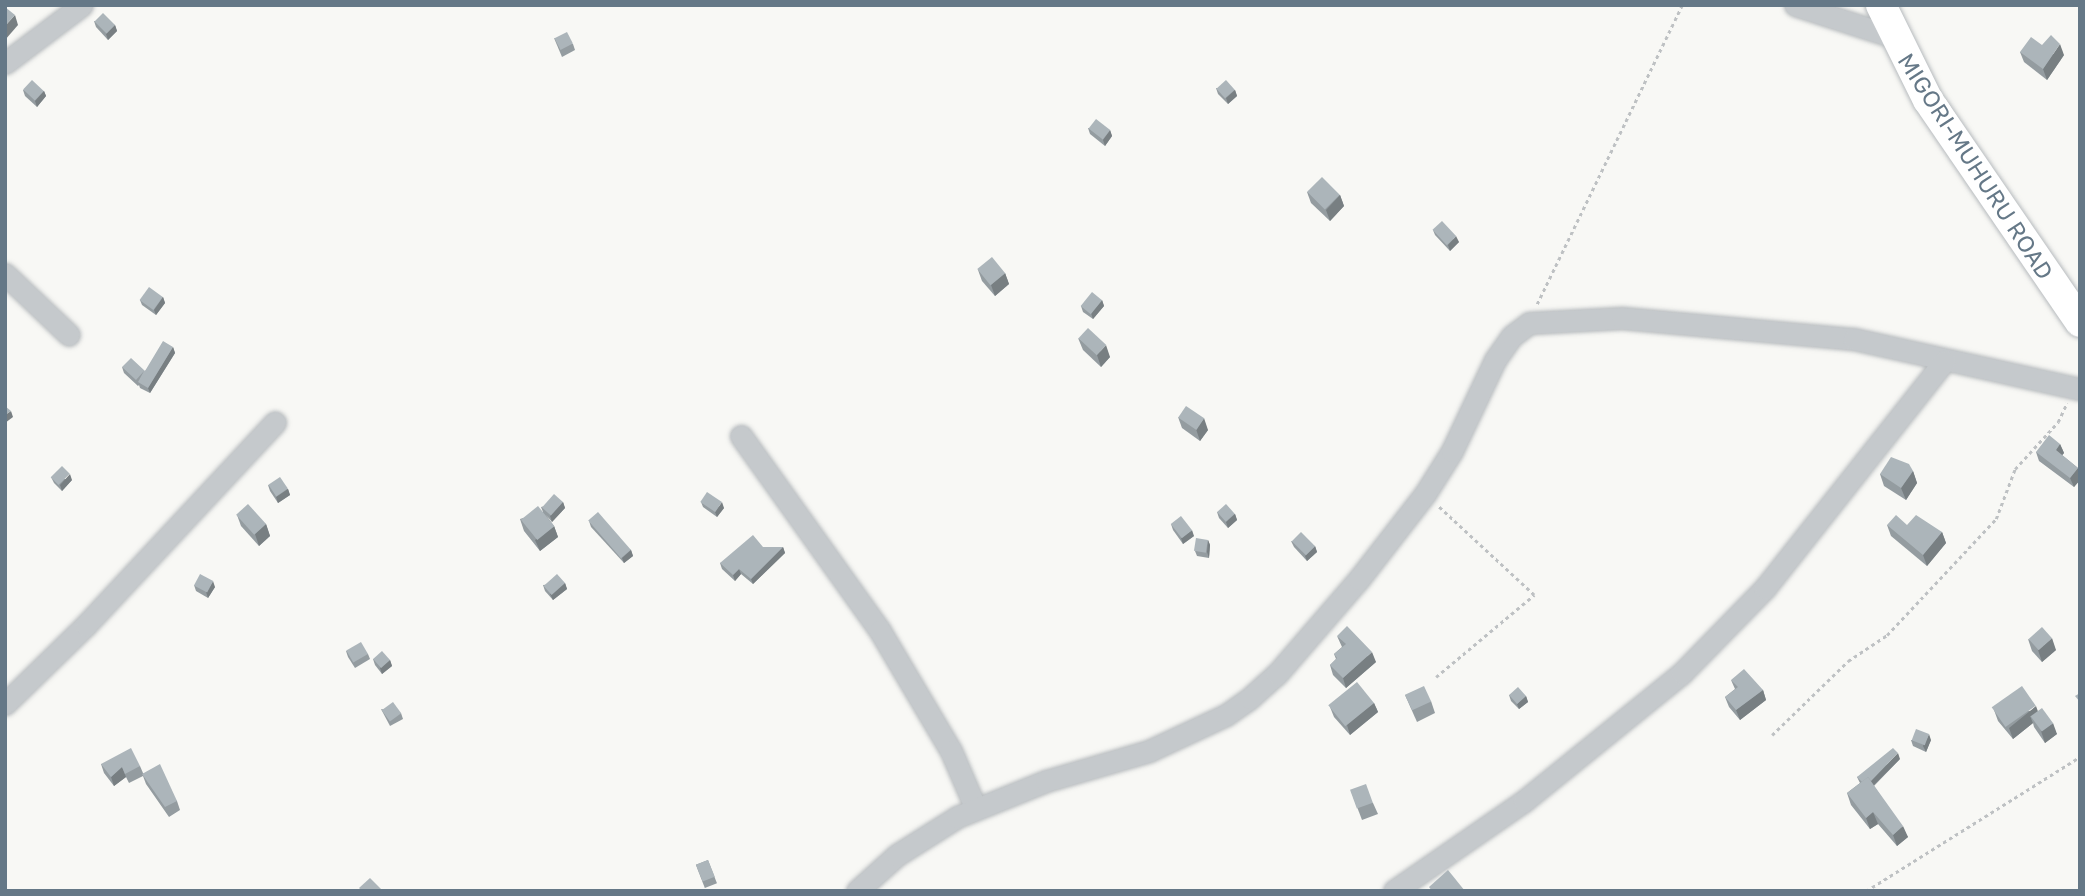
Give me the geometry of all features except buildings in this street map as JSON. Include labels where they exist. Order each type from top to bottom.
[{"type":"highway","name":"MIGORI-MUHURU ROAD","points":[[1881,5],[1894,37],[1995,204],[2080,322]]},
{"type":"street","points":[[5,64],[82,5]]},
{"type":"street","points":[[1796,5],[1894,37]]},
{"type":"street","points":[[5,274],[69,335]]},
{"type":"street","points":[[857,891],[897,855],[976,809],[1046,781],[1149,751],[1226,715],[1277,674],[1425,494],[1452,451],[1495,360],[1513,336],[1529,323],[1622,318],[1810,334],[2077,388]]},
{"type":"street","points":[[1394,891],[1524,801],[1682,674],[1765,588],[1944,361]]},
{"type":"street","points":[[5,704],[86,625],[275,422]]},
{"type":"street","points":[[741,436],[880,631],[951,751],[976,809]]},
{"type":"path","points":[[1529,323],[1568,233],[1682,5]]},
{"type":"path","points":[[1772,735],[1848,661],[1887,635],[1996,519],[2015,470],[2058,422],[2077,388]]},
{"type":"path","points":[[1425,494],[1534,595],[1436,677]]},
{"type":"path","points":[[1866,891],[2080,757]]}]
